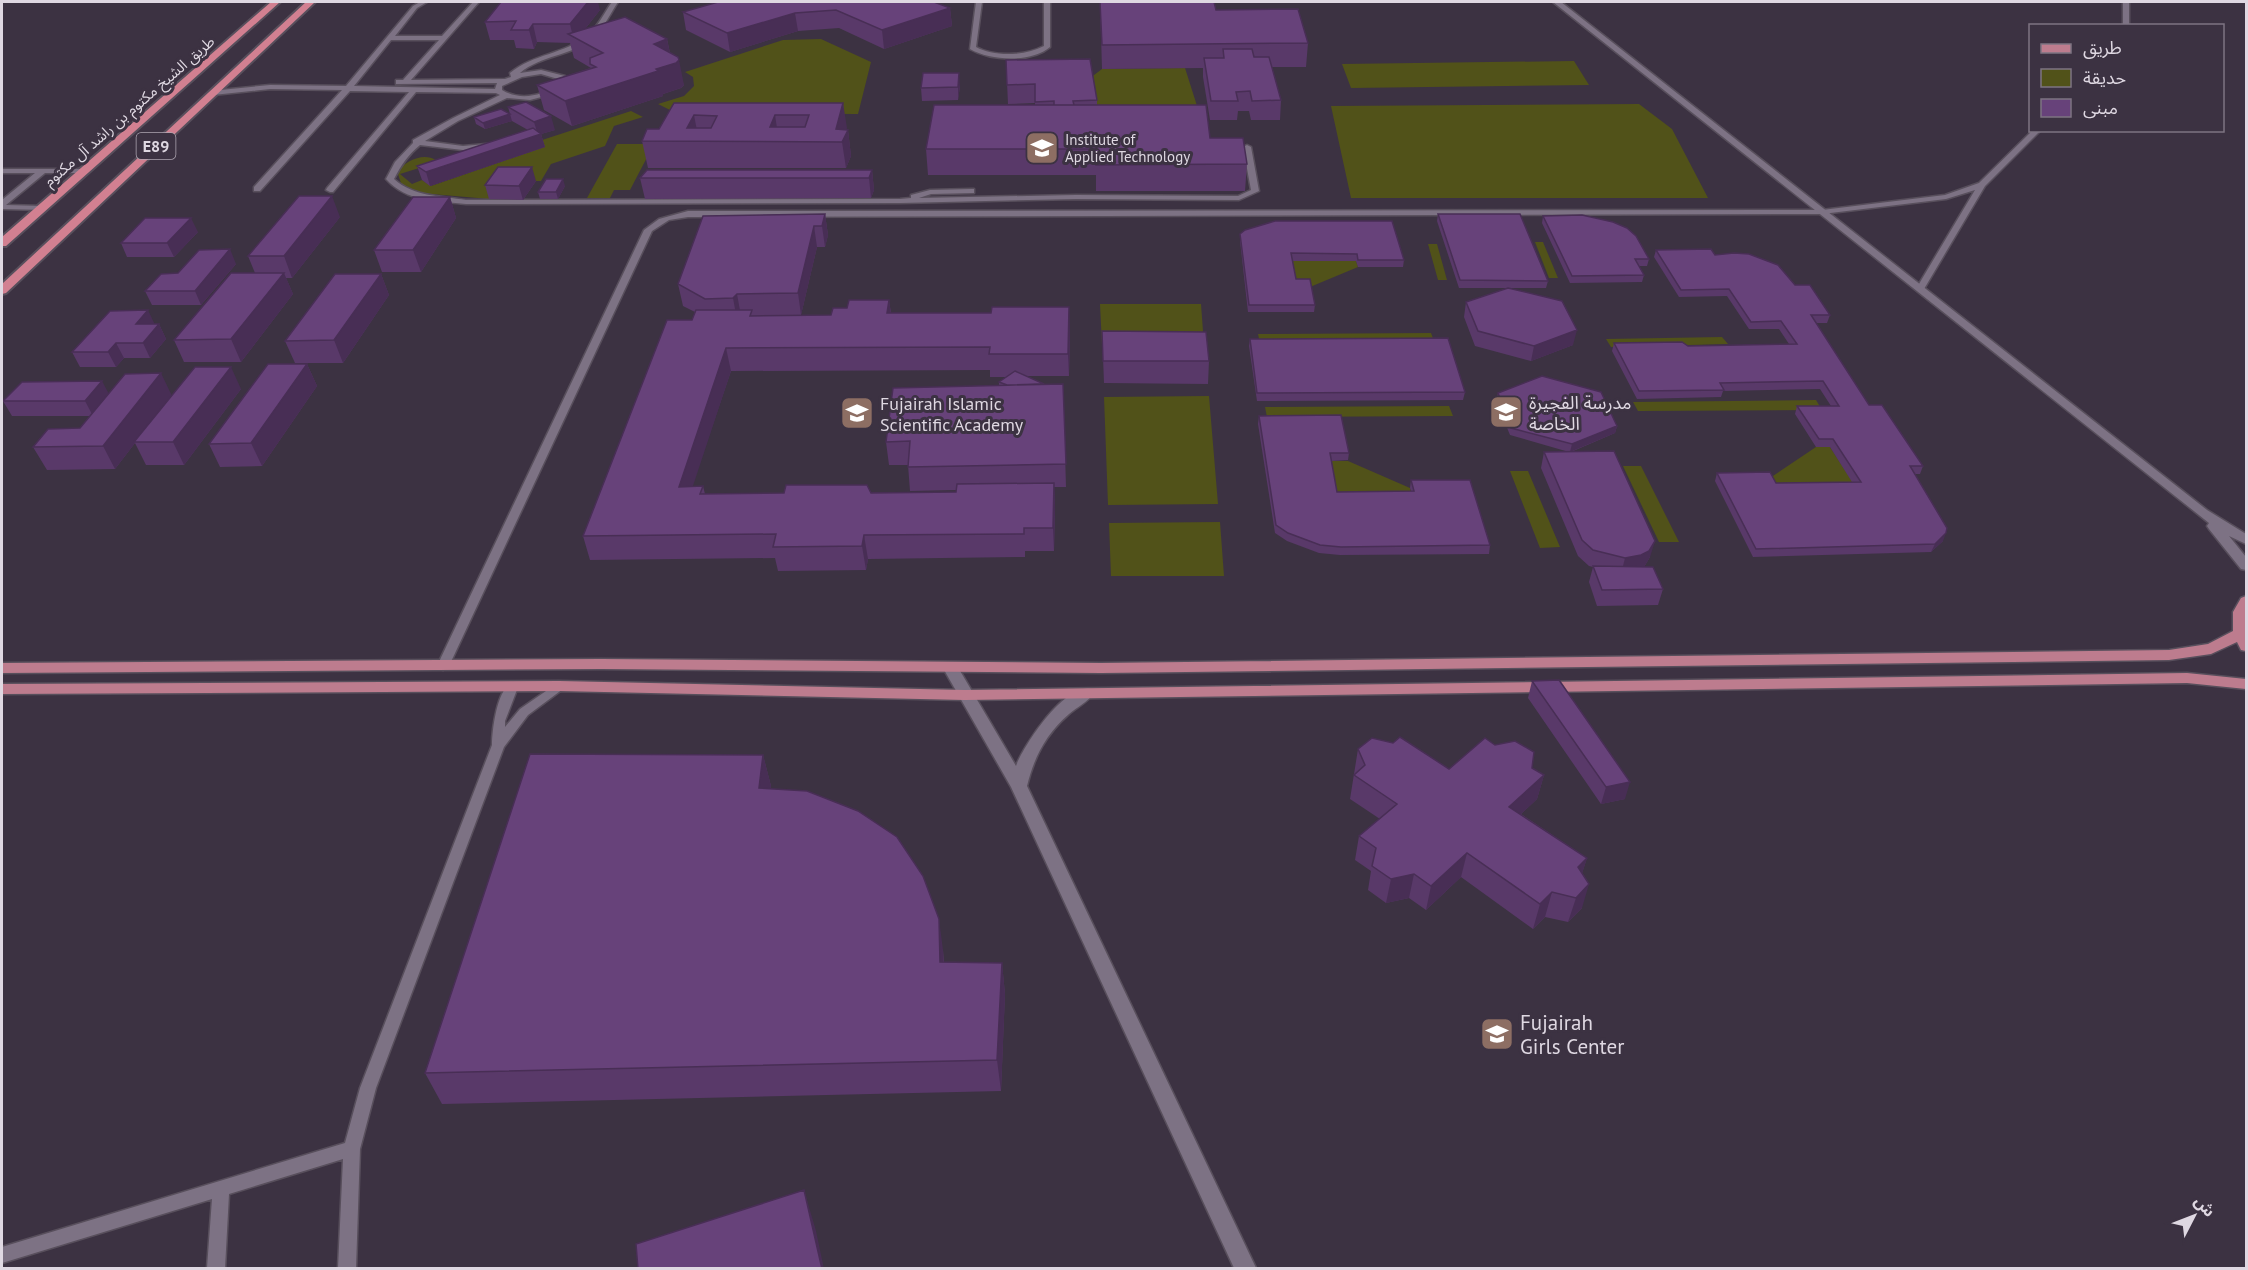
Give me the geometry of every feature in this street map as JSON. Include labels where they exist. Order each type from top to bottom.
[{"type":"highway","name":"طريق الشيخ مكتوم بن راشد آل مكتوم","points":[[2,243],[276,2]]},
{"type":"highway","name":"E89","points":[[2,290],[311,2]]},
{"type":"main road","points":[[2,668],[601,664],[1101,668],[1900,656],[2169,655],[2211,649],[2243,640],[2239,618],[2247,601]]},
{"type":"main road","points":[[512,687],[523,666]]},
{"type":"main road","points":[[2,689],[559,686],[965,694],[2187,678],[2247,684]]},
{"type":"street","points":[[1557,2],[2202,513],[2247,540]]},
{"type":"street","points":[[2202,513],[2247,566]]},
{"type":"street","points":[[951,668],[1019,786],[1245,1269]]},
{"type":"street","points":[[1019,786],[1022,768],[1039,734],[1060,712],[1086,693]]},
{"type":"lane","points":[[257,189],[349,86],[415,7],[424,2]]},
{"type":"lane","points":[[405,82],[476,2]]},
{"type":"lane","points":[[502,94],[497,88],[526,64],[573,46],[591,36],[615,2]]},
{"type":"lane","points":[[979,2],[972,48],[980,53],[994,55],[1034,53],[1047,47],[1047,2]]},
{"type":"lane","points":[[2126,2],[2126,24]]},
{"type":"lane","points":[[390,38],[444,38]]},
{"type":"lane","points":[[546,73],[540,65],[552,53]]},
{"type":"lane","points":[[213,93],[263,88],[507,79],[530,73],[546,73],[562,78],[561,86],[547,94],[471,114]]},
{"type":"lane","points":[[226,79],[260,84],[502,94],[526,98]]},
{"type":"lane","points":[[330,190],[414,90]]},
{"type":"lane","points":[[502,94],[471,114],[416,142],[394,166],[390,178],[398,189],[417,195],[466,202],[900,201],[930,192],[1055,190],[1076,197],[1247,196],[1255,191],[1247,147]]},
{"type":"lane","points":[[1920,290],[1982,185],[2036,132]]},
{"type":"lane","points":[[416,142],[463,148],[493,144]]},
{"type":"lane","points":[[2,171],[83,171]]},
{"type":"lane","points":[[2,206],[43,171]]},
{"type":"lane","points":[[443,666],[648,230],[655,223],[671,217],[712,214],[1822,212],[1946,197],[1982,185]]},
{"type":"lane","points":[[2,206],[42,208]]},
{"type":"lane","points":[[498,745],[524,712],[559,686]]},
{"type":"lane","points":[[347,1269],[352,1149],[368,1088],[498,745],[500,715],[512,687]]},
{"type":"lane","points":[[2,1255],[352,1149]]},
{"type":"lane","points":[[216,1269],[222,1188]]},
{"type":"green space","points":[[821,39],[871,62],[858,114],[676,113],[658,104],[684,96],[694,86],[693,77],[685,72],[783,40]]},
{"type":"green space","points":[[1574,61],[1589,85],[1351,88],[1342,64]]},
{"type":"green space","points":[[1185,68],[1205,131],[1102,131],[1090,78],[1102,69]]},
{"type":"green space","points":[[1639,104],[1672,129],[1708,198],[1351,198],[1331,106]]},
{"type":"green space","points":[[631,111],[643,117],[614,126],[605,146],[551,164],[541,181],[502,181],[489,199],[420,193],[403,189],[397,171],[405,164],[420,157],[436,160],[435,163],[400,174],[412,184],[422,180],[431,186],[544,147],[536,142]]},
{"type":"green space","points":[[617,144],[654,144],[630,190],[614,190],[610,198],[587,198]]},
{"type":"green space","points":[[1535,242],[1543,242],[1558,278],[1549,278]]},
{"type":"green space","points":[[1428,244],[1437,244],[1447,280],[1438,280]]},
{"type":"green space","points":[[1291,261],[1356,261],[1358,267],[1310,287],[1295,287]]},
{"type":"green space","points":[[1100,304],[1201,304],[1204,345],[1102,345]]},
{"type":"green space","points":[[1431,333],[1434,341],[1260,343],[1258,334]]},
{"type":"green space","points":[[1722,337],[1728,344],[1611,347],[1606,339]]},
{"type":"green space","points":[[1209,396],[1218,504],[1108,505],[1104,397]]},
{"type":"green space","points":[[1816,400],[1822,410],[1638,411],[1633,402]]},
{"type":"green space","points":[[1449,406],[1453,416],[1267,417],[1265,407]]},
{"type":"green space","points":[[1816,447],[1830,447],[1858,490],[1773,491],[1767,480]]},
{"type":"green space","points":[[1329,461],[1348,461],[1410,488],[1413,499],[1337,500]]},
{"type":"green space","points":[[1623,466],[1641,466],[1679,542],[1659,542]]},
{"type":"green space","points":[[1510,471],[1528,471],[1560,547],[1540,548]]},
{"type":"green space","points":[[1220,522],[1224,576],[1111,576],[1109,523]]},
{"type":"building","points":[[501,2],[588,2],[570,24],[533,24],[529,30],[511,30],[516,21],[485,22]]},
{"type":"building","points":[[718,2],[934,2],[950,8],[882,30],[836,10],[795,13],[727,33],[683,12]]},
{"type":"building","points":[[1100,2],[1214,2],[1216,10],[1298,9],[1308,43],[1102,45]]},
{"type":"building","points":[[625,17],[667,39],[654,44],[678,57],[679,60],[656,69],[658,71],[565,101],[537,85],[596,67],[590,64],[590,58],[603,53],[568,34]]},
{"type":"building","points":[[1223,49],[1252,49],[1254,57],[1269,57],[1281,100],[1252,101],[1250,91],[1236,92],[1238,101],[1211,101],[1204,58],[1224,58]]},
{"type":"building","points":[[1090,59],[1097,100],[1073,101],[1074,105],[1054,105],[1054,101],[1035,102],[1035,84],[1007,85],[1006,60]]},
{"type":"building","points":[[923,73],[959,73],[958,87],[921,88]]},
{"type":"building","points":[[526,102],[551,116],[534,122],[508,107]]},
{"type":"building","points":[[674,103],[843,103],[836,129],[848,130],[842,142],[642,141],[647,129],[659,129]],"holes":[[[694,115],[717,116],[711,128],[687,128]],[[775,115],[809,115],[805,127],[770,127]]]},
{"type":"building","points":[[934,105],[1206,105],[1210,138],[1243,138],[1247,164],[1096,165],[1096,149],[926,149]]},
{"type":"building","points":[[501,109],[510,114],[483,123],[474,117]]},
{"type":"building","points":[[533,128],[541,134],[426,172],[417,166]]},
{"type":"building","points":[[498,167],[532,167],[519,186],[485,185]]},
{"type":"building","points":[[647,170],[872,170],[869,178],[640,178]]},
{"type":"building","points":[[546,179],[563,179],[556,192],[538,192]]},
{"type":"building","points":[[299,196],[332,196],[284,256],[248,256]]},
{"type":"building","points":[[413,197],[450,197],[413,250],[374,250]]},
{"type":"building","points":[[825,214],[822,226],[814,226],[798,293],[737,294],[733,298],[705,299],[678,284],[703,216]]},
{"type":"building","points":[[1438,214],[1520,214],[1548,281],[1460,280]]},
{"type":"building","points":[[1582,215],[1613,222],[1627,228],[1636,236],[1649,259],[1635,259],[1644,275],[1572,276],[1543,216]]},
{"type":"building","points":[[145,218],[191,218],[167,243],[121,243]]},
{"type":"building","points":[[1275,221],[1392,221],[1404,260],[1358,260],[1357,254],[1291,253],[1296,279],[1310,279],[1315,305],[1249,305],[1240,234],[1245,230]]},
{"type":"building","points":[[230,249],[195,291],[145,291],[161,274],[178,273],[199,250]]},
{"type":"building","points":[[1711,249],[1715,255],[1749,254],[1778,265],[1795,285],[1810,285],[1830,315],[1811,315],[1869,405],[1882,405],[1923,466],[1910,466],[1947,528],[1946,533],[1935,544],[1756,549],[1717,473],[1770,472],[1776,483],[1861,482],[1833,439],[1819,439],[1797,406],[1839,406],[1823,381],[1720,383],[1724,390],[1639,391],[1614,343],[1682,342],[1688,346],[1797,344],[1781,321],[1751,322],[1729,289],[1681,290],[1656,250]]},
{"type":"building","points":[[231,273],[284,273],[231,339],[174,340]]},
{"type":"building","points":[[335,274],[381,274],[334,340],[285,341]]},
{"type":"building","points":[[1508,288],[1562,301],[1577,330],[1534,346],[1478,331],[1466,302]]},
{"type":"building","points":[[849,300],[889,300],[887,313],[991,313],[992,307],[1069,307],[1068,354],[989,354],[990,347],[726,348],[679,487],[703,486],[700,494],[784,493],[786,485],[867,485],[871,493],[956,492],[957,484],[1054,483],[1053,528],[1024,528],[1024,534],[864,535],[862,546],[773,547],[776,534],[583,536],[667,320],[692,320],[696,310],[752,310],[750,316],[831,315],[833,308],[847,308]]},
{"type":"building","points":[[148,310],[136,324],[159,324],[143,343],[116,343],[108,352],[72,352],[110,311]]},
{"type":"building","points":[[1102,331],[1206,332],[1209,361],[1103,361]]},
{"type":"building","points":[[1448,338],[1465,392],[1257,393],[1250,339]]},
{"type":"building","points":[[268,364],[307,364],[251,443],[209,444]]},
{"type":"building","points":[[195,367],[231,367],[173,442],[134,442]]},
{"type":"building","points":[[1015,371],[1044,384],[1007,385],[999,382]]},
{"type":"building","points":[[161,373],[103,446],[33,447],[48,429],[80,428],[125,374]]},
{"type":"building","points":[[1542,376],[1601,392],[1617,426],[1572,444],[1511,428],[1498,393]]},
{"type":"building","points":[[102,381],[85,401],[3,401],[22,382]]},
{"type":"building","points":[[1063,384],[1066,464],[908,467],[910,441],[886,442],[893,388]]},
{"type":"building","points":[[1341,415],[1349,453],[1330,453],[1337,492],[1414,491],[1411,480],[1470,480],[1490,545],[1341,547],[1320,545],[1288,533],[1276,525],[1259,416]]},
{"type":"building","points":[[1614,451],[1655,541],[1649,551],[1625,558],[1593,550],[1582,540],[1544,452]]},
{"type":"building","points":[[1593,566],[1653,567],[1663,589],[1602,590]]},
{"type":"building","points":[[1559,680],[1630,782],[1606,787],[1532,681]]},
{"type":"building","points":[[1400,737],[1449,769],[1485,738],[1495,745],[1515,741],[1534,752],[1532,768],[1544,775],[1509,807],[1587,858],[1578,867],[1589,884],[1576,898],[1552,892],[1540,904],[1467,853],[1431,886],[1414,874],[1391,879],[1372,866],[1376,848],[1359,836],[1397,804],[1354,775],[1365,765],[1358,749],[1372,738],[1393,743]]},
{"type":"building","points":[[530,754],[763,755],[759,788],[807,791],[858,811],[897,837],[923,876],[939,919],[940,962],[1002,963],[997,1060],[425,1073]]},
{"type":"building","points":[[804,1190],[822,1269],[638,1269],[636,1244]]},
{"type":"place","name":"Institute of Applied Technology","points":[[1042,148]]},
{"type":"place","name":"مدرسة الفجيرة الخاصة","points":[[1506,412]]},
{"type":"place","name":"Fujairah Islamic Scientific Academy","points":[[857,413]]},
{"type":"place","name":"Fujairah Girls Center","points":[[1497,1034]]}]
